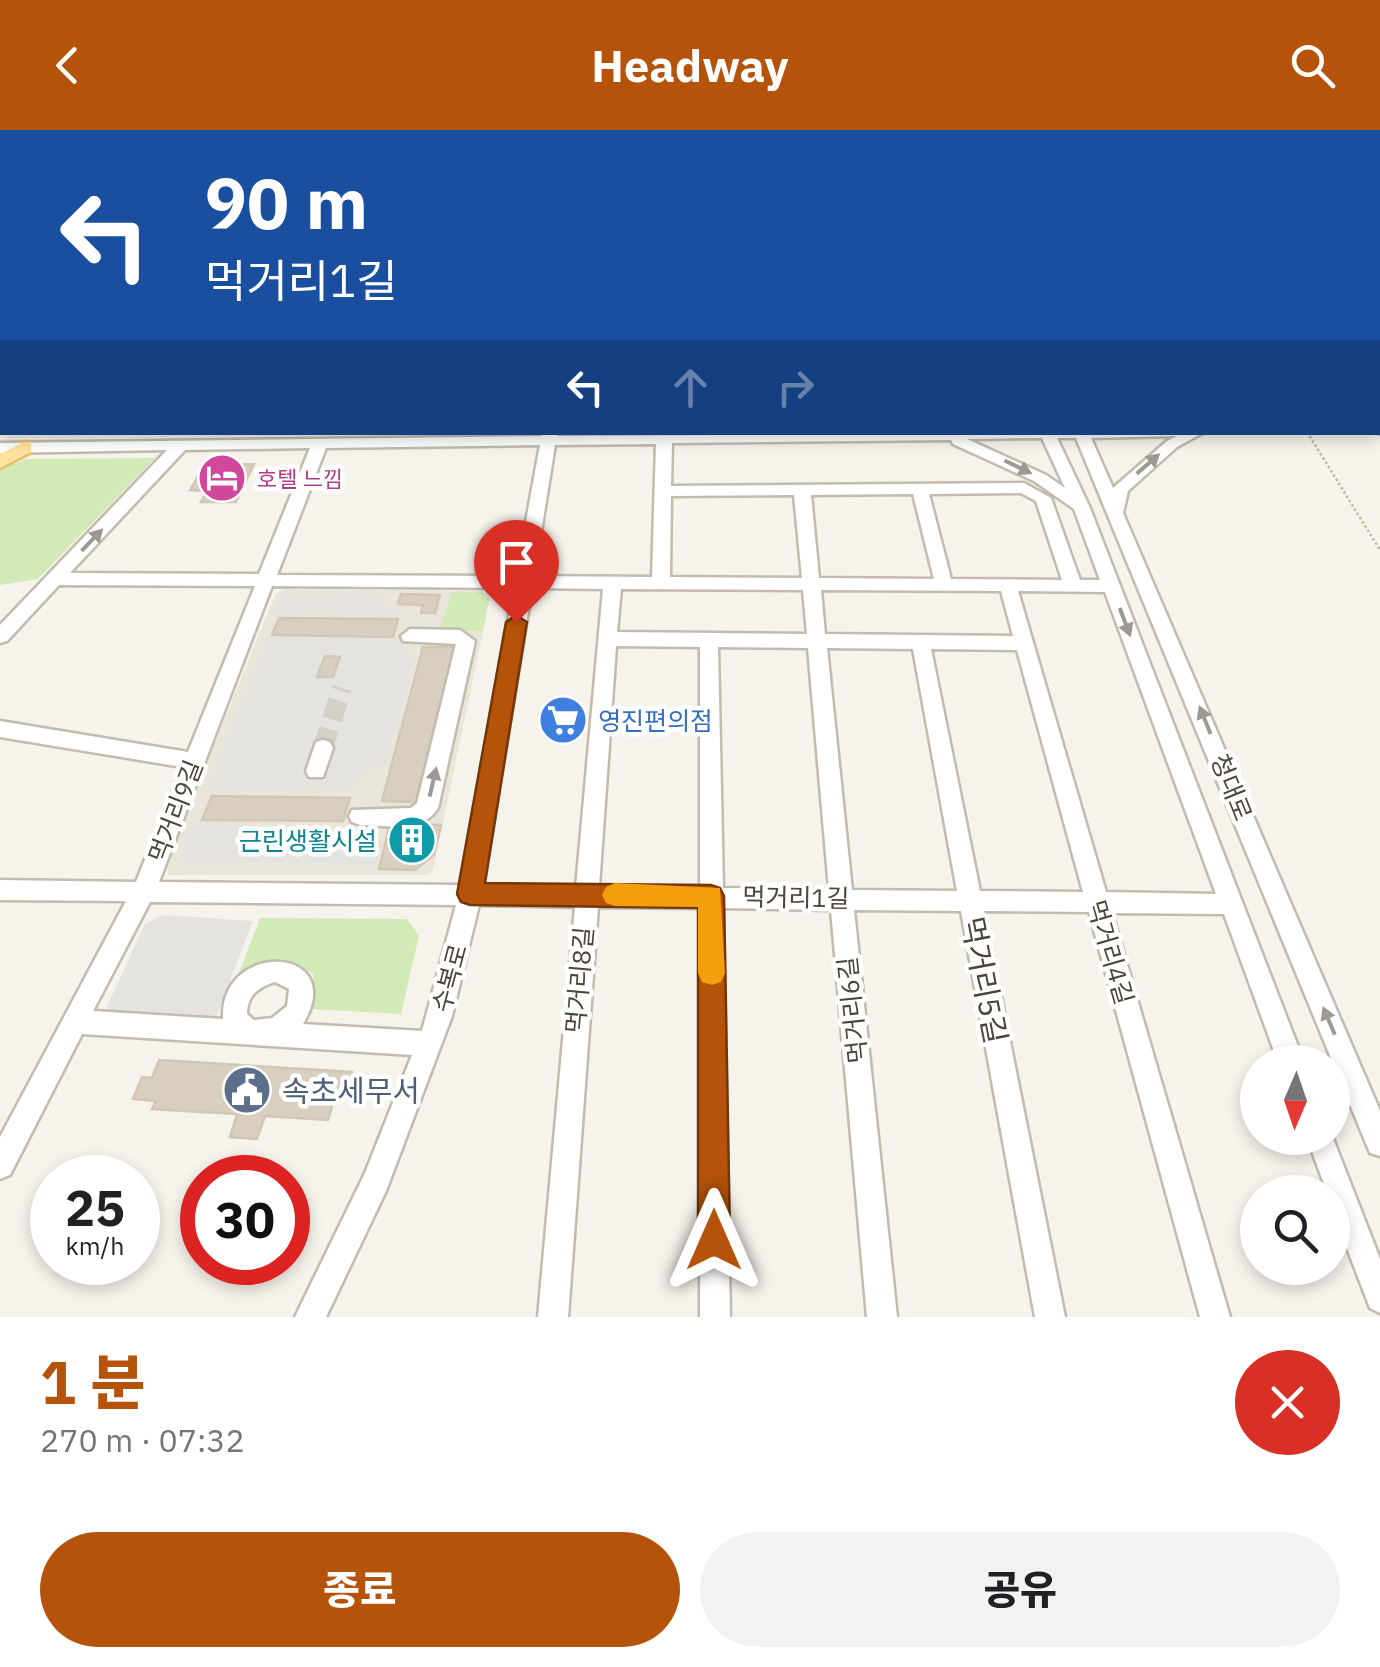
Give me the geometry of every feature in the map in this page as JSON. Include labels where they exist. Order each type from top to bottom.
[{"type":"main road","points":[[0,462],[24,448]]},
{"type":"street","points":[[0,448],[550,436],[996,435]]},
{"type":"street","name":"청대로","points":[[1048,435],[1082,508],[1285,1045]]},
{"type":"street","name":"청대로","points":[[1083,435],[1118,510],[1380,1143]]},
{"type":"street","points":[[1118,510],[1120,489],[1172,444],[1191,435]]},
{"type":"street","name":"수복로","points":[[310,1317],[376,1180],[429,1044],[470,894],[550,436]]},
{"type":"street","points":[[892,437],[957,441],[981,449],[1040,478],[1082,508]]},
{"type":"street","points":[[661,583],[664,438]]},
{"type":"street","name":"먹거리9길","points":[[0,1165],[144,890],[320,444]]},
{"type":"street","points":[[0,636],[180,446]]},
{"type":"street","points":[[664,491],[1024,488],[1044,498],[1074,586]]},
{"type":"street","points":[[920,489],[944,585]]},
{"type":"street","name":"먹거리6길","points":[[802,490],[882,1317]]},
{"type":"street","points":[[55,579],[1112,586]]},
{"type":"street","name":"먹거리8길","points":[[553,1317],[612,584]]},
{"type":"street","name":"먹거리4길","points":[[1008,586],[1215,1317]]},
{"type":"street","points":[[360,816],[415,817],[428,808],[466,641],[410,636]]},
{"type":"street","points":[[609,640],[1024,642]]},
{"type":"street","points":[[710,640],[714,1317]]},
{"type":"street","name":"먹거리5길","points":[[921,642],[1050,1317]]},
{"type":"street","points":[[0,729],[194,761]]},
{"type":"street","points":[[316,770],[323,748]]},
{"type":"street","name":"먹거리1길","points":[[1,892],[586,894],[1232,904]]},
{"type":"street","points":[[75,1022],[429,1044]]},
{"type":"street","points":[[1326,1155],[1380,1298]]},
{"type":"path","points":[[1308,435],[1380,550]]},
{"type":"shaded area","points":[[284,589],[482,591],[490,598],[433,870],[426,875],[168,875],[167,860],[275,595]]},
{"type":"shaded area","points":[[282,594],[383,595],[380,604],[402,611],[401,615],[272,613]]},
{"type":"shaded area","points":[[267,637],[396,638],[413,660],[385,765],[368,765],[354,790],[208,788]]},
{"type":"shaded area","points":[[193,825],[343,830],[366,845],[382,845],[378,865],[179,860]]},
{"type":"shaded area","points":[[163,915],[253,921],[214,1022],[103,1015],[145,924]]},
{"type":"green space","points":[[155,458],[38,579],[0,585],[0,469],[26,459]]},
{"type":"green space","points":[[452,592],[481,592],[489,599],[483,631],[439,631]]},
{"type":"green space","points":[[260,918],[407,919],[419,936],[401,1014],[310,1009],[314,998],[313,974],[284,961],[266,963],[237,978]]},
{"type":"building","name":"호텔 느낌","points":[[254,464],[236,502],[201,502],[207,491],[190,490],[204,466]]},
{"type":"building","points":[[401,594],[440,595],[435,613],[421,613],[423,605],[398,604]]},
{"type":"building","points":[[279,618],[398,619],[393,637],[272,635]]},
{"type":"building","points":[[423,647],[455,647],[417,802],[382,801]]},
{"type":"building","points":[[325,656],[340,657],[333,677],[317,677]]},
{"type":"building","points":[[212,796],[350,798],[343,821],[202,820]]},
{"type":"building","name":"근린생활시설","points":[[390,824],[441,825],[434,855],[415,870],[379,869]]},
{"type":"building","points":[[159,1060],[352,1072],[351,1078],[341,1077],[328,1120],[265,1116],[257,1139],[230,1137],[237,1114],[152,1109],[156,1101],[133,1099],[142,1077],[152,1078]]},
{"type":"tunnel","points":[[323,748],[342,688]]},
{"type":"slow traffic","points":[[615,895],[711,896],[712,973]]},
{"type":"place","name":"호텔 느낌","points":[[222,478]]},
{"type":"place","name":"영진편의점","points":[[563,720]]},
{"type":"place","name":"근린생활시설","points":[[412,840]]},
{"type":"place","name":"속초세무서","points":[[247,1090]]},
{"type":"route","points":[[516,622],[470,894],[711,896],[714,1240]]}]
